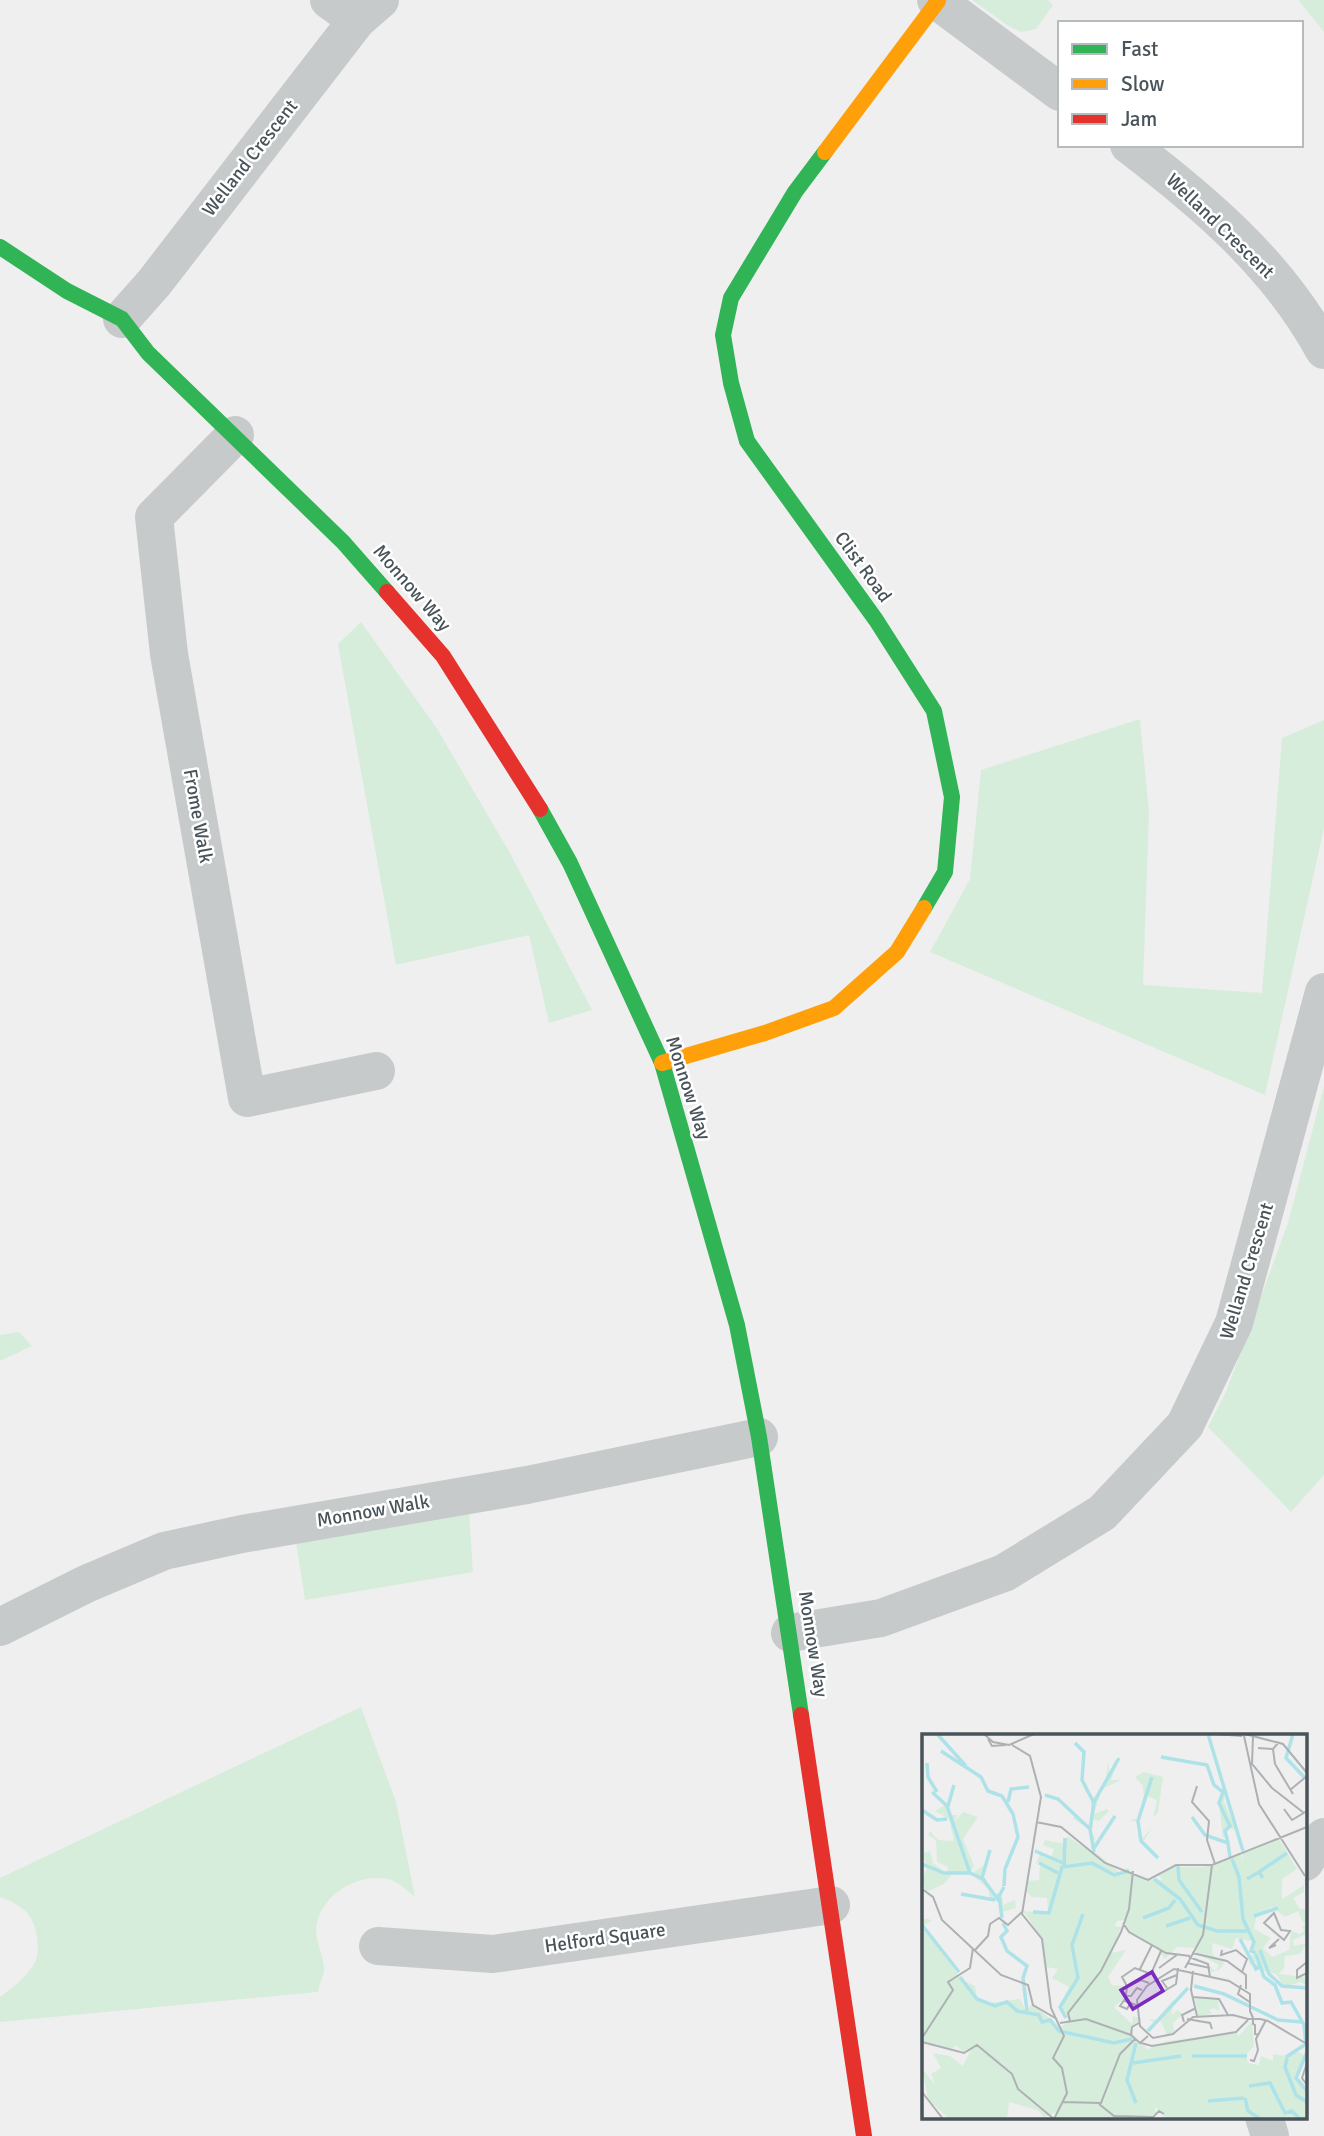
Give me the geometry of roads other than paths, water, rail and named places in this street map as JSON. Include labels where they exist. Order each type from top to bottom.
[{"type":"street","points":[[937,1],[1058,91]]},
{"type":"street","name":"Clist Road","points":[[662,1063],[765,1033],[834,1008],[897,952],[945,872],[952,797],[934,711],[876,621],[747,441],[731,383],[723,335],[731,298],[795,192],[937,1]]},
{"type":"street","name":"Welland Crescent","points":[[122,319],[154,283],[355,7]]},
{"type":"street","name":"Welland Crescent","points":[[1132,147],[1187,190],[1259,258],[1306,317],[1324,349]]},
{"type":"street","name":"Monnow Way","points":[[0,247],[67,290],[122,319],[148,352],[343,542],[443,656],[527,786],[570,863],[662,1063],[737,1325],[759,1437],[864,2136]]},
{"type":"street","name":"Frome Walk","points":[[236,435],[154,517],[169,654],[247,1098],[376,1071]]},
{"type":"street","name":"Welland Crescent","points":[[790,1633],[881,1618],[1004,1573],[1102,1513],[1185,1425],[1234,1323],[1324,992]]},
{"type":"street","name":"Monnow Walk","points":[[0,1627],[86,1584],[164,1551],[242,1534],[527,1485],[759,1437]]},
{"type":"street","points":[[1306,1860],[1324,1837]]},
{"type":"street","name":"Helford Square","points":[[377,1946],[492,1954],[831,1905]]},
{"type":"street","points":[[1264,2118],[1270,2136]]}]
